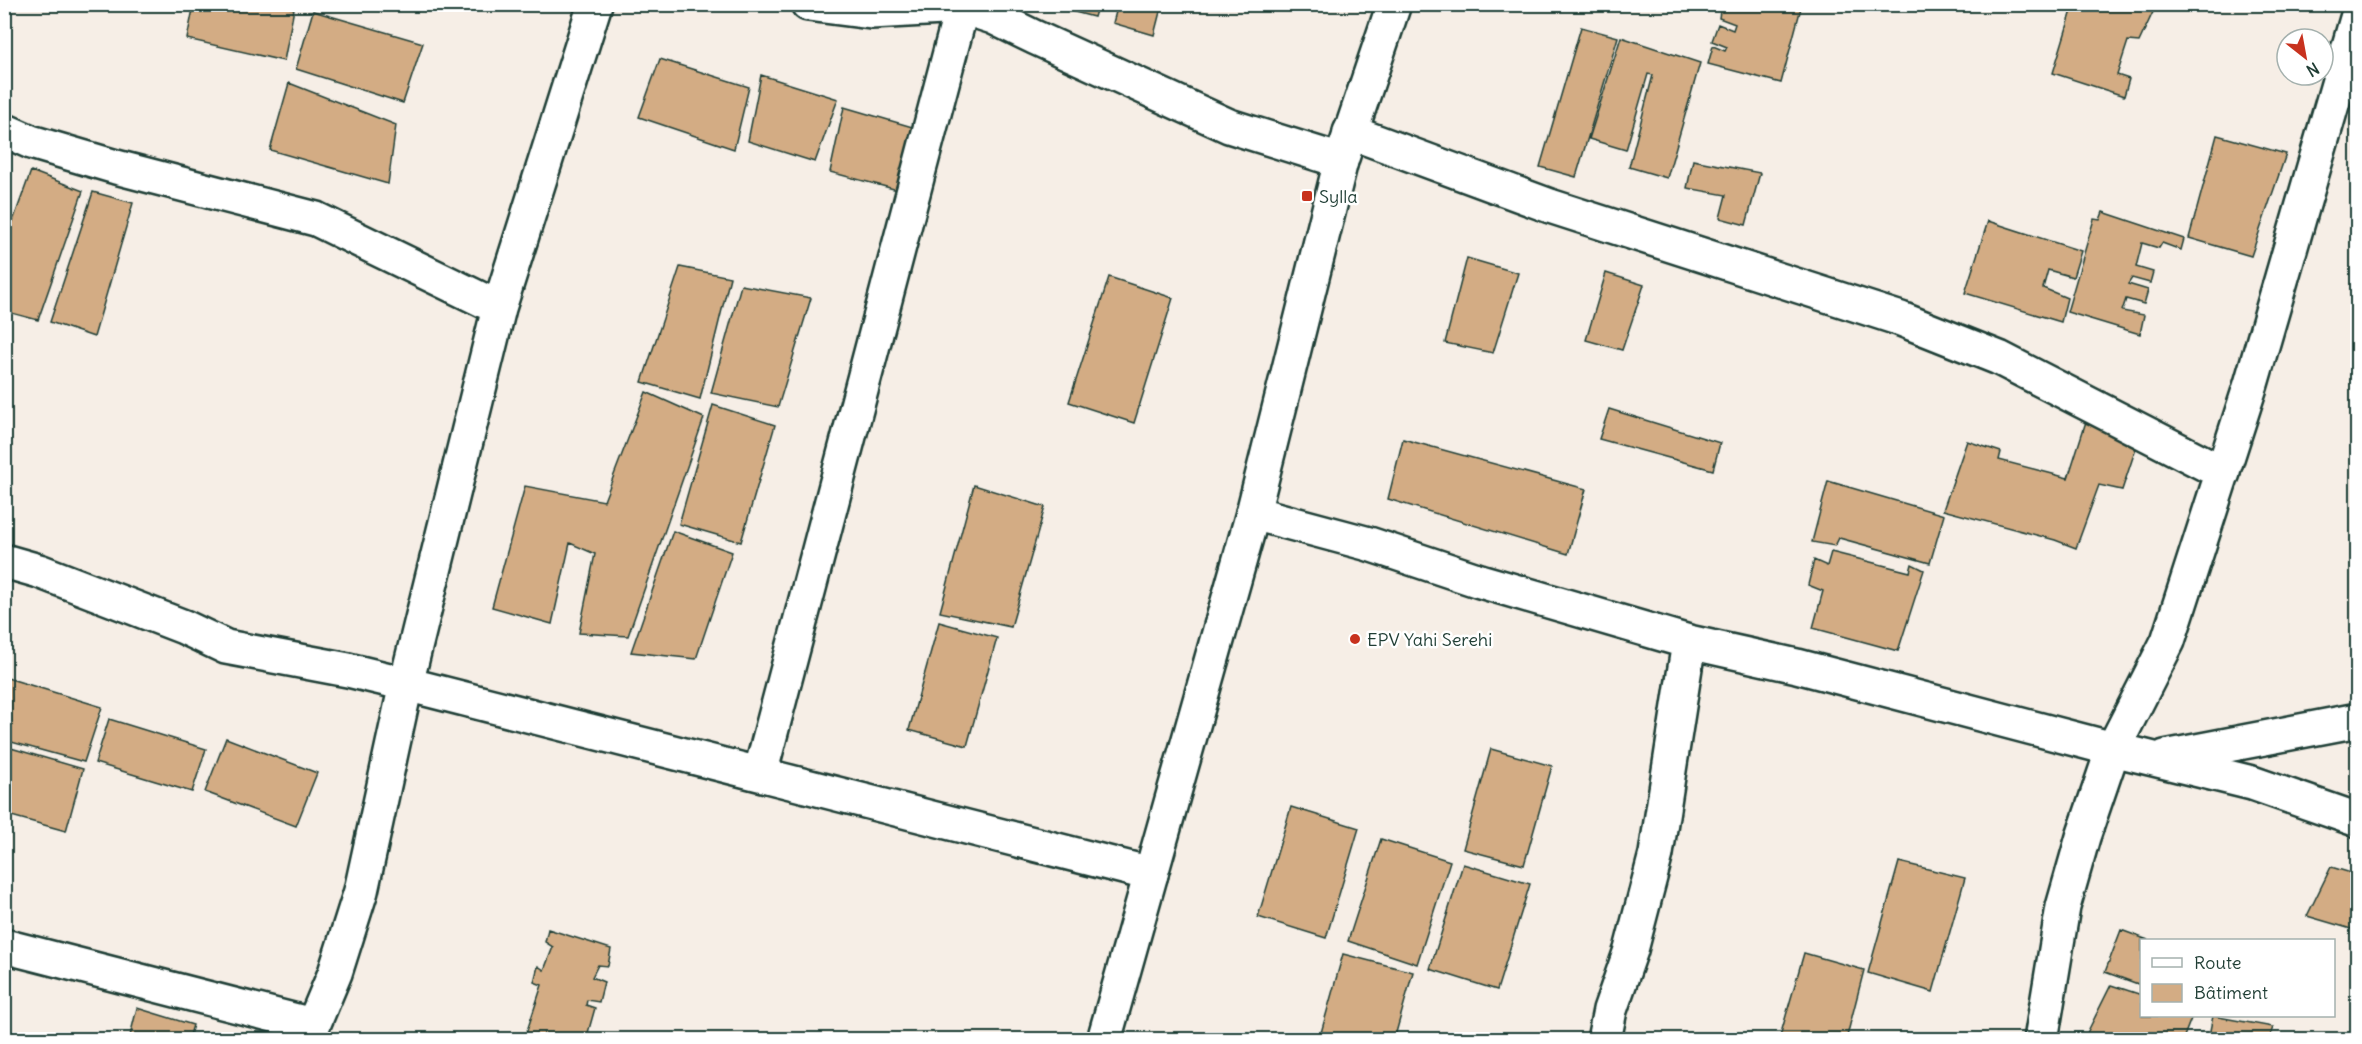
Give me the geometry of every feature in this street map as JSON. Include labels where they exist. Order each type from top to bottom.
[{"type":"street","points":[[4,946],[310,1032],[335,973],[361,891],[406,684],[499,308],[595,4]]},
{"type":"street","points":[[808,4],[871,12],[962,7],[993,16],[1034,38],[1229,126],[1346,146],[1550,206],[1901,319],[1999,358],[2223,473]]},
{"type":"street","points":[[1104,1040],[1252,513],[1346,146],[1394,4]]},
{"type":"street","points":[[760,774],[962,7]]},
{"type":"street","points":[[2041,1040],[2063,907],[2083,837],[2113,749],[2168,641],[2251,384],[2358,15]]},
{"type":"street","points":[[4,130],[31,142],[105,164],[316,219],[499,308]]},
{"type":"street","points":[[1252,513],[1369,544],[1480,581],[1689,642],[1797,666],[2252,783],[2358,819]]},
{"type":"street","points":[[4,561],[39,571],[173,623],[226,647],[348,670],[406,684],[1151,874]]},
{"type":"street","points":[[1604,1040],[1610,1010],[1631,950],[1656,854],[1689,642]]},
{"type":"street","points":[[2153,759],[2358,720]]},
{"type":"building","points":[[194,4],[280,4],[294,9],[284,61],[187,39]]},
{"type":"building","points":[[1060,4],[1098,4],[1094,17],[1059,8]]},
{"type":"building","points":[[1118,4],[1162,4],[1154,35],[1113,23]]},
{"type":"building","points":[[1721,4],[1802,4],[1781,83],[1708,64],[1713,46],[1725,51],[1727,47],[1712,41],[1718,24],[1733,30],[1735,24],[1719,18]]},
{"type":"building","points":[[2074,4],[2140,4],[2153,12],[2139,42],[2128,41],[2117,75],[2129,79],[2124,96],[2053,73]]},
{"type":"building","points":[[313,11],[423,43],[403,103],[296,69]]},
{"type":"building","points":[[1581,27],[1618,37],[1576,177],[1540,167]]},
{"type":"building","points":[[1621,37],[1700,63],[1667,178],[1629,167],[1653,75],[1648,74],[1626,150],[1589,139]]},
{"type":"building","points":[[660,59],[749,87],[734,149],[639,117]]},
{"type":"building","points":[[761,75],[838,99],[815,162],[748,141]]},
{"type":"building","points":[[289,83],[396,125],[388,184],[270,150]]},
{"type":"building","points":[[844,107],[926,131],[909,193],[830,172]]},
{"type":"building","points":[[2217,135],[2286,154],[2251,256],[2189,238]]},
{"type":"building","points":[[1693,160],[1760,173],[1746,225],[1720,218],[1726,195],[1687,188]]},
{"type":"building","points":[[31,171],[83,191],[38,320],[4,311],[4,246]]},
{"type":"building","points":[[93,192],[133,203],[94,337],[50,322]]},
{"type":"building","points":[[2103,212],[2184,239],[2181,250],[2162,243],[2159,248],[2142,243],[2136,267],[2153,272],[2150,283],[2132,278],[2128,284],[2148,290],[2144,304],[2126,299],[2122,311],[2144,315],[2140,334],[2067,312],[2094,219],[2100,220]]},
{"type":"building","points":[[1988,221],[2081,251],[2073,277],[2048,270],[2043,288],[2067,298],[2061,322],[1965,293]]},
{"type":"building","points":[[1467,258],[1518,273],[1493,353],[1445,343]]},
{"type":"building","points":[[680,267],[730,277],[700,399],[642,382]]},
{"type":"building","points":[[1606,273],[1644,285],[1622,350],[1586,340]]},
{"type":"building","points":[[1109,277],[1173,298],[1134,423],[1069,402]]},
{"type":"building","points":[[741,285],[811,298],[778,407],[711,393]]},
{"type":"building","points":[[646,392],[704,418],[628,636],[579,633],[595,554],[570,543],[552,624],[492,607],[525,486],[604,501]]},
{"type":"building","points":[[713,405],[775,425],[741,542],[679,524]]},
{"type":"building","points":[[1609,409],[1720,443],[1713,470],[1599,439]]},
{"type":"building","points":[[2089,412],[2140,436],[2122,490],[2099,485],[2076,548],[2055,540],[1943,510],[1967,441],[2001,452],[1999,460],[2068,478]]},
{"type":"building","points":[[1403,439],[1586,489],[1568,554],[1388,499]]},
{"type":"building","points":[[1828,481],[1944,515],[1930,563],[1839,538],[1835,546],[1812,542]]},
{"type":"building","points":[[974,485],[1045,507],[1011,627],[940,612]]},
{"type":"building","points":[[673,531],[732,552],[696,659],[631,652]]},
{"type":"building","points":[[1831,552],[1910,572],[1912,564],[1924,570],[1898,651],[1813,628],[1823,591],[1808,585],[1814,560],[1827,566]]},
{"type":"building","points":[[939,622],[997,638],[967,746],[909,730]]},
{"type":"building","points":[[4,677],[102,707],[84,762],[4,740]]},
{"type":"building","points":[[109,719],[206,749],[192,792],[95,763]]},
{"type":"building","points":[[226,738],[317,773],[296,826],[205,792]]},
{"type":"building","points":[[4,746],[83,769],[66,831],[4,814]]},
{"type":"building","points":[[1491,749],[1552,766],[1524,865],[1463,849]]},
{"type":"building","points":[[1291,807],[1359,828],[1326,938],[1258,917]]},
{"type":"building","points":[[1381,839],[1450,861],[1417,964],[1348,941]]},
{"type":"building","points":[[1899,862],[1965,878],[1933,992],[1868,973]]},
{"type":"building","points":[[1463,864],[1530,884],[1497,990],[1430,969]]},
{"type":"building","points":[[2331,867],[2358,875],[2358,931],[2307,916]]},
{"type":"building","points":[[548,929],[611,949],[608,966],[598,965],[592,977],[604,982],[599,1002],[587,1000],[586,1005],[595,1008],[586,1040],[524,1040],[542,985],[534,982],[538,966],[544,970],[553,947],[545,942]]},
{"type":"building","points":[[2121,930],[2145,939],[2140,939],[2140,980],[2138,984],[2105,972]]},
{"type":"building","points":[[1804,953],[1864,970],[1846,1040],[1779,1040]]},
{"type":"building","points":[[1343,954],[1413,972],[1394,1040],[1319,1040]]},
{"type":"building","points":[[2111,985],[2140,994],[2140,1017],[2192,1017],[2183,1039],[2098,1040],[2086,1035]]},
{"type":"building","points":[[137,1008],[193,1025],[190,1035],[199,1040],[129,1040]]},
{"type":"building","points":[[2213,1017],[2273,1027],[2269,1040],[2208,1040]]},
{"type":"place","name":"Sylla","points":[[1307,196]]},
{"type":"place","name":"EPV Yahi Serehi","points":[[1355,639]]}]
